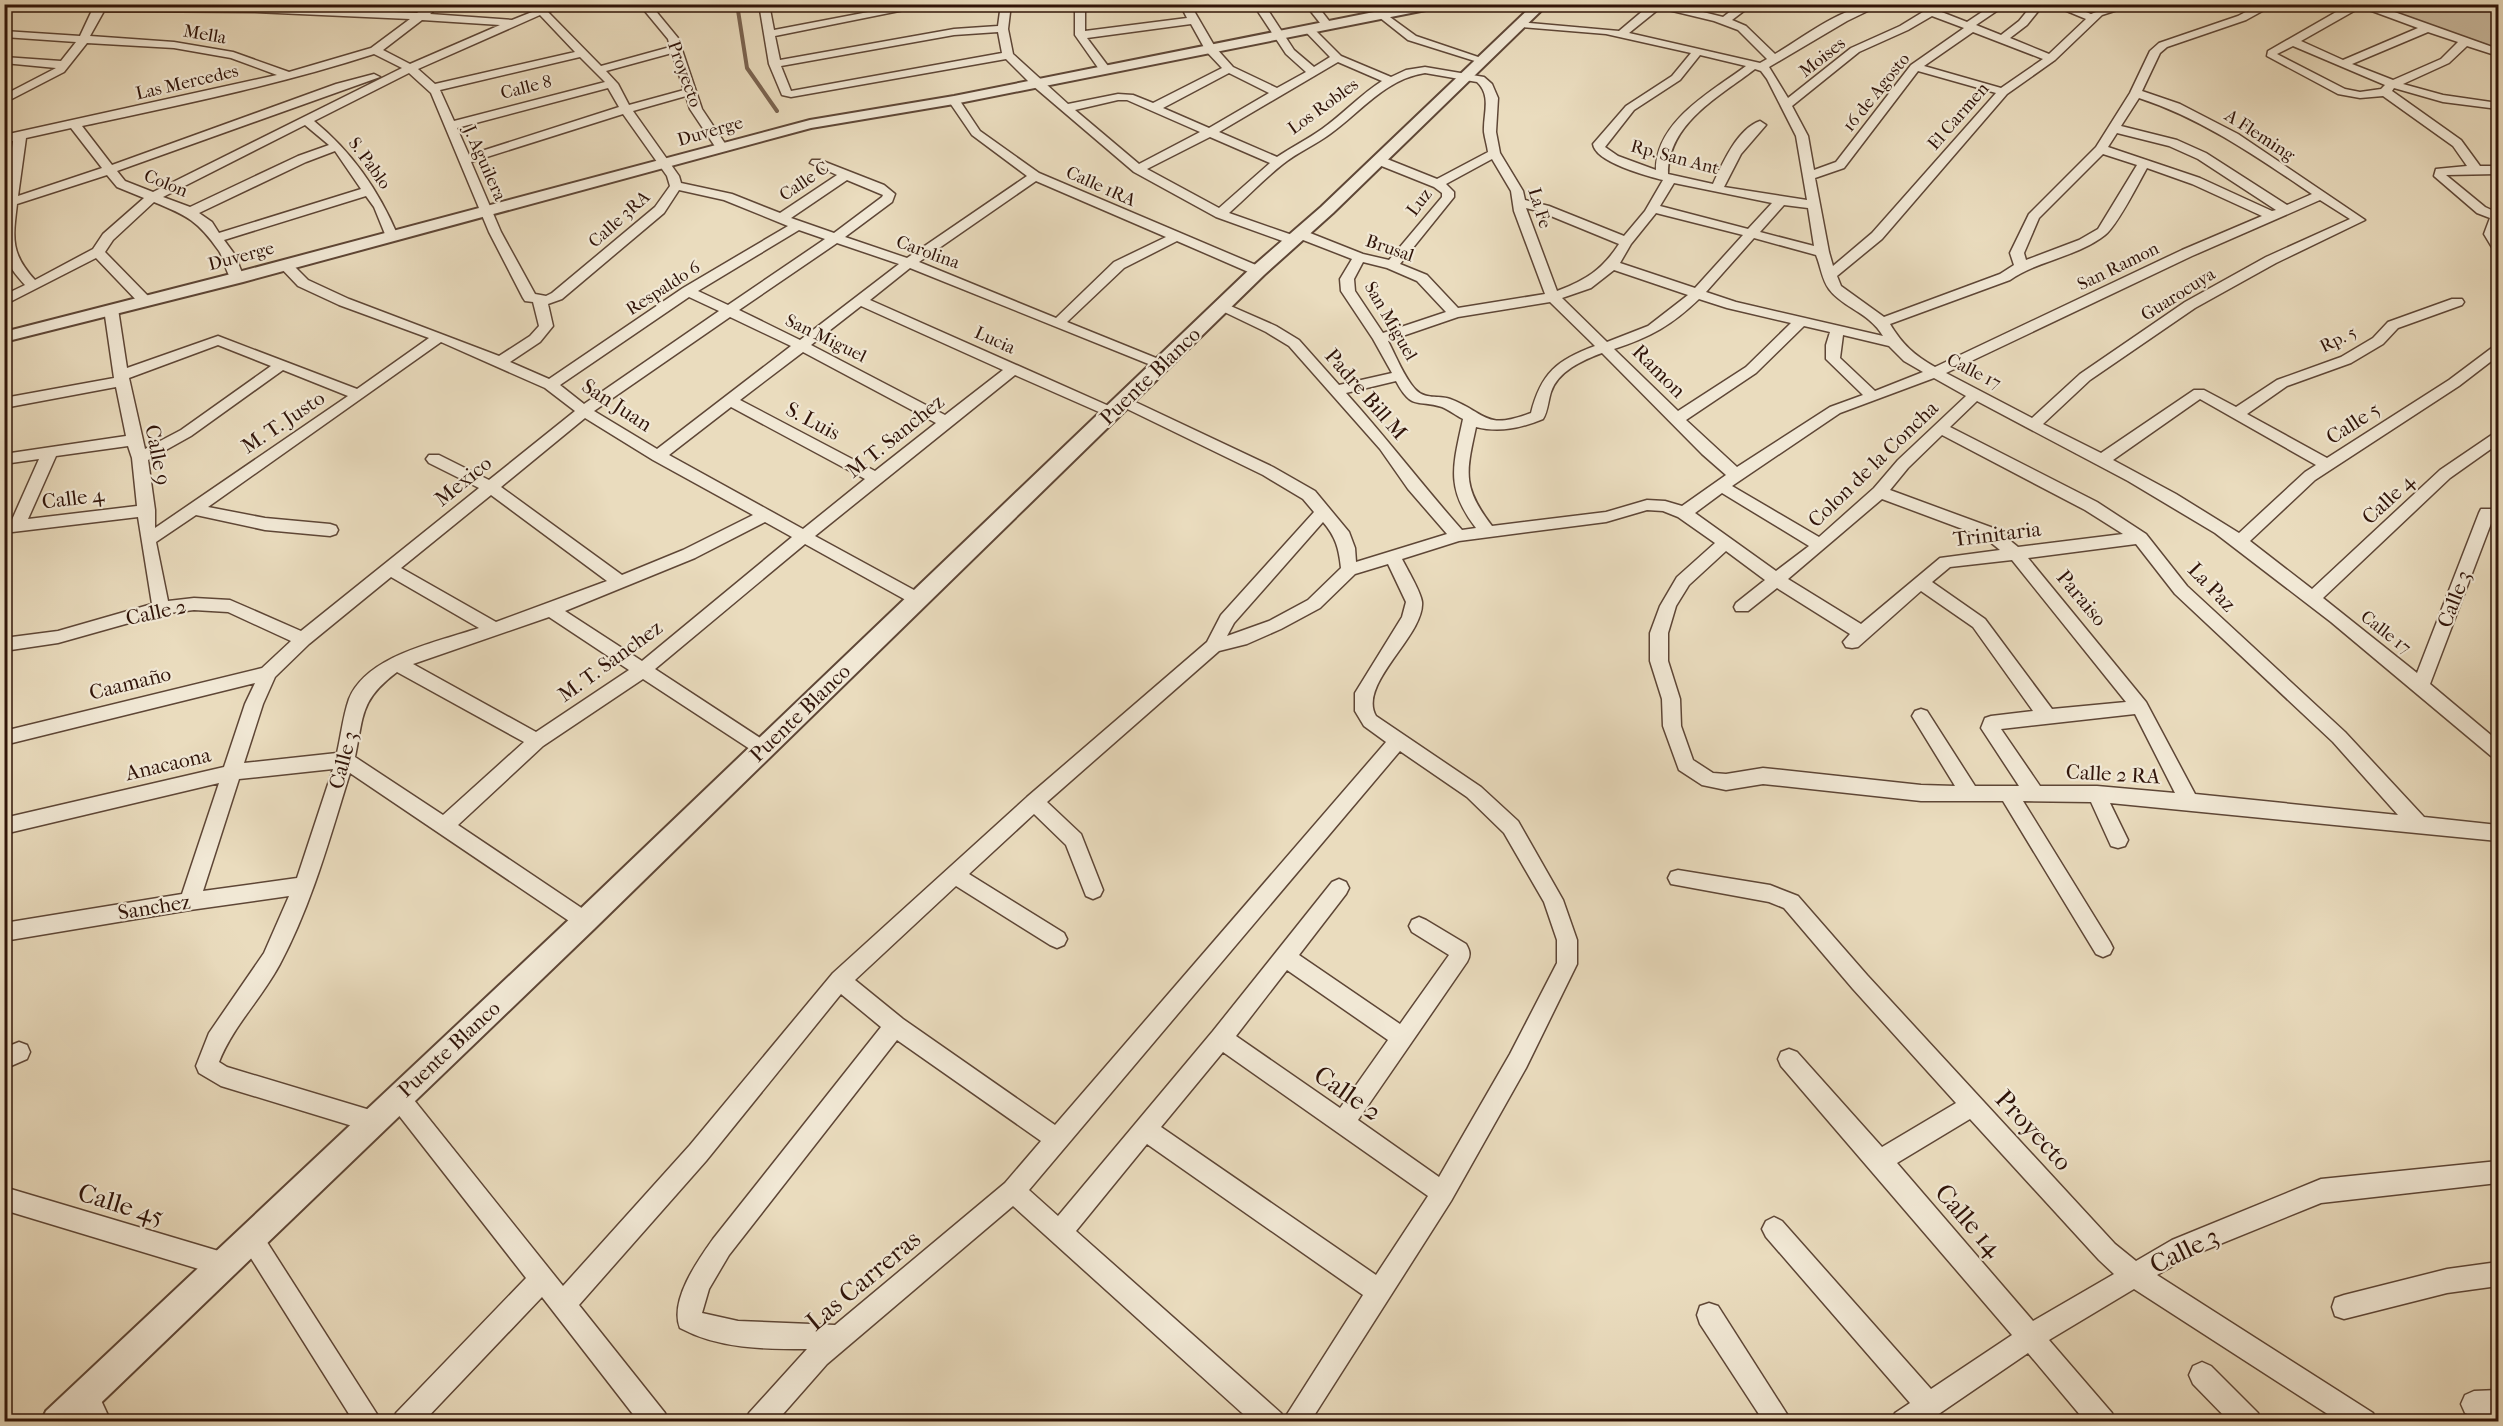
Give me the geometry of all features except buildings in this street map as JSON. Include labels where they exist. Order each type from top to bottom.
[{"type":"street","name":"Las Mercedes","points":[[4,139],[221,93],[289,76],[375,50],[436,4]]},
{"type":"street","points":[[4,301],[98,252],[108,237],[152,198],[411,68],[541,11],[565,4]]},
{"type":"street","name":"Proyecto","points":[[644,4],[662,22],[678,48],[696,108],[722,148]]},
{"type":"street","points":[[764,4],[775,64],[786,93],[791,94],[1008,55],[1003,28],[1006,4]]},
{"type":"street","points":[[768,34],[929,4]]},
{"type":"street","points":[[1080,4],[1080,34],[1105,70]]},
{"type":"street","points":[[1185,4],[1210,49],[1229,69],[1279,93]]},
{"type":"street","points":[[1257,4],[1290,52],[1313,72]]},
{"type":"street","points":[[1310,4],[1328,26]]},
{"type":"street","name":"Duverge","points":[[4,337],[237,278],[810,124],[954,100],[1436,4]]},
{"type":"street","name":"Puente Blanco","points":[[57,1422],[250,1236],[585,921],[1258,271],[1297,237],[1542,4]]},
{"type":"street","points":[[1724,21],[1748,4]]},
{"type":"street","points":[[1380,339],[1455,313],[1553,297],[1586,285],[1612,266],[1626,242],[1653,208],[1666,177],[1662,157],[1681,121],[1757,66],[1843,19],[1877,4]]},
{"type":"street","name":"16 de Agosto","points":[[1810,176],[1840,165],[1914,67],[2002,4]]},
{"type":"street","points":[[2002,39],[2023,23],[2039,4]]},
{"type":"street","points":[[2055,4],[2093,18]]},
{"type":"street","name":"El Carmen","points":[[1829,276],[1877,236],[2003,92],[2051,58],[2098,13],[2132,4]]},
{"type":"street","points":[[2239,4],[2255,11]]},
{"type":"street","points":[[2021,266],[2017,253],[2033,217],[2100,149],[2136,93],[2155,51],[2163,45],[2270,4]]},
{"type":"street","points":[[2466,42],[2445,61],[2388,88],[2360,95],[2342,92],[2272,56],[2272,53],[2292,41],[2360,4],[2497,52]]},
{"type":"street","points":[[1622,34],[1657,5],[1724,21],[1742,28],[1773,59]]},
{"type":"street","points":[[4,100],[39,83],[64,65],[83,38],[100,6],[208,6],[422,16],[515,23]]},
{"type":"street","points":[[1934,8],[1970,27],[2051,58]]},
{"type":"street","name":"Moises","points":[[1786,106],[1855,50],[1904,28],[1934,8]]},
{"type":"street","name":"Calle 3RA","points":[[541,11],[612,84],[626,109],[673,176],[676,186],[660,210],[636,232],[557,296],[544,300]]},
{"type":"street","points":[[1383,15],[1412,38],[1474,68]]},
{"type":"street","points":[[1080,34],[1132,30],[1193,20]]},
{"type":"street","points":[[1522,24],[1606,31],[1757,66]]},
{"type":"street","points":[[775,64],[954,32],[1003,28]]},
{"type":"street","points":[[2342,64],[2428,28]]},
{"type":"street","points":[[1309,30],[1337,58],[1391,81]]},
{"type":"street","name":"Mella","points":[[4,34],[174,45],[233,55],[289,76]]},
{"type":"street","points":[[2292,41],[2388,88],[2457,143],[2475,170]]},
{"type":"street","points":[[598,70],[678,48]]},
{"type":"street","name":"J. Aguilera","points":[[375,50],[411,68],[433,87],[486,210],[530,298],[544,300]]},
{"type":"street","name":"Rp. San Ant","points":[[1698,51],[1676,78],[1630,108],[1599,144],[1603,152],[1629,167],[1666,177],[1780,201],[1814,205]]},
{"type":"street","points":[[433,87],[584,53]]},
{"type":"street","name":"Brusal","points":[[1008,55],[1036,83],[1138,169],[1220,214],[1392,265],[1422,279],[1455,313]]},
{"type":"street","points":[[1138,169],[1210,132],[1337,58]]},
{"type":"street","points":[[4,60],[64,65]]},
{"type":"street","name":"Calle 17","points":[[1757,66],[1765,69],[1772,78],[1802,136],[1822,252],[1835,288],[1882,322],[1894,343],[1909,358],[2103,459],[2209,521],[2421,685],[2450,713],[2497,749]]},
{"type":"street","points":[[1914,67],[2003,92]]},
{"type":"street","points":[[10,195],[110,169],[340,86],[411,68]]},
{"type":"street","name":"Los Robles","points":[[1220,214],[1278,162],[1307,141],[1325,132],[1368,94],[1410,72],[1474,68]]},
{"type":"street","name":"La Fe","points":[[1474,68],[1480,79],[1488,86],[1492,98],[1490,132],[1494,153],[1517,191],[1520,211],[1553,297]]},
{"type":"street","points":[[1153,108],[1229,69]]},
{"type":"street","name":"Calle 8","points":[[449,126],[612,84]]},
{"type":"street","points":[[2388,88],[2459,102],[2499,106]]},
{"type":"street","points":[[465,160],[626,109],[690,92]]},
{"type":"street","name":"A Fleming","points":[[2136,93],[2176,106],[2234,137],[2319,196],[2359,220]]},
{"type":"street","points":[[1066,108],[1124,96],[1278,162]]},
{"type":"street","name":"Calle 1RA","points":[[954,100],[976,133],[1035,176],[1258,271]]},
{"type":"street","name":"S. Pablo","points":[[307,121],[337,146],[380,207],[392,236]]},
{"type":"street","name":"Colon","points":[[75,125],[121,184],[190,212],[207,225],[218,238],[237,278]]},
{"type":"street","points":[[1717,188],[1737,148],[1746,136],[1760,125]]},
{"type":"street","points":[[2113,128],[2173,143],[2202,156],[2279,213]]},
{"type":"street","points":[[20,136],[5,239],[11,271],[33,286]]},
{"type":"street","points":[[190,212],[302,159],[337,146]]},
{"type":"street","points":[[2100,149],[2196,181],[2279,213]]},
{"type":"street","points":[[1438,184],[1494,153]]},
{"type":"street","name":"Luz","points":[[1378,160],[1438,184],[1448,192],[1448,197],[1392,265]]},
{"type":"street","points":[[816,163],[846,175]]},
{"type":"street","points":[[1882,322],[2005,277],[2021,266],[2085,243],[2103,231],[2144,163]]},
{"type":"street","points":[[2499,170],[2440,172],[2440,176],[2481,210],[2498,217],[2490,234],[2499,246]]},
{"type":"street","name":"Mexico","points":[[190,901],[234,772],[254,704],[268,673],[303,639],[584,411],[836,238],[888,199],[889,194],[846,175]]},
{"type":"street","name":"Calle C","points":[[782,218],[846,175]]},
{"type":"street","points":[[658,456],[909,263],[1035,176]]},
{"type":"street","name":"Carolina","points":[[676,186],[728,197],[798,225],[909,263],[1161,365]]},
{"type":"street","points":[[218,238],[369,191]]},
{"type":"street","name":"San Ramon","points":[[1684,513],[1736,475],[1835,410],[1934,372],[2187,253],[2319,196]]},
{"type":"street","points":[[1488,532],[1466,501],[1461,483],[1471,417],[1480,423],[1496,426],[1525,421],[1538,416],[1549,381],[1567,363],[1606,349],[1665,322],[1695,294],[1780,201]]},
{"type":"street","points":[[1520,203],[1545,208],[1626,242]]},
{"type":"street","points":[[1653,208],[1822,252]]},
{"type":"street","name":"Guarocuya","points":[[2034,424],[2085,377],[2190,305],[2271,260],[2359,220]]},
{"type":"street","name":"Respaldo 6","points":[[550,385],[688,291],[798,225]]},
{"type":"street","points":[[1057,324],[1119,265],[1176,237]]},
{"type":"street","points":[[98,252],[145,301]]},
{"type":"street","name":"San Miguel","points":[[1359,257],[1347,279],[1348,291],[1380,339],[1409,392],[1419,400],[1446,403],[1471,417]]},
{"type":"street","name":"San Juan","points":[[285,265],[303,283],[324,293],[439,337],[550,385],[584,411],[658,456],[919,600]]},
{"type":"street","points":[[1612,266],[1732,306],[1802,320],[1894,343]]},
{"type":"street","name":"San Miguel","points":[[688,291],[841,365],[946,422]]},
{"type":"street","name":"Ramon","points":[[1553,297],[1707,450],[1736,475]]},
{"type":"street","points":[[500,362],[535,339],[546,326],[544,300]]},
{"type":"street","name":"Lucia","points":[[861,302],[1013,369],[1119,407],[1268,471],[1309,495],[1324,511],[1341,532],[1347,548],[1349,570]]},
{"type":"street","name":"Rp. 5","points":[[2236,414],[2282,383],[2346,360],[2378,341],[2393,325],[2457,302]]},
{"type":"street","name":"Padre Bill M","points":[[1221,307],[1270,329],[1294,344],[1337,390],[1458,536]]},
{"type":"street","name":"Calle 9","points":[[111,309],[134,440],[140,458],[147,510],[148,540],[161,608]]},
{"type":"street","points":[[1677,419],[1751,370],[1802,320]]},
{"type":"street","points":[[1838,329],[1833,345],[1833,360],[1872,396]]},
{"type":"street","name":"M. T. Justo","points":[[148,540],[439,337]]},
{"type":"street","points":[[4,403],[122,378],[218,340],[359,395]]},
{"type":"street","name":"Calle 5","points":[[2239,542],[2310,476],[2454,383],[2499,350]]},
{"type":"street","points":[[140,458],[186,433],[281,365]]},
{"type":"street","name":"M T. Sanchez","points":[[804,536],[1013,369]]},
{"type":"street","points":[[1337,390],[1400,376]]},
{"type":"street","points":[[2103,459],[2199,393],[2327,465]]},
{"type":"street","name":"Colon de la Concha","points":[[1742,607],[1820,545],[1880,492],[1939,428],[1976,394]]},
{"type":"street","name":"S. Luis","points":[[730,401],[876,478]]},
{"type":"street","name":"La Paz","points":[[1939,428],[2091,506],[2140,538],[2181,590],[2339,736],[2418,824]]},
{"type":"street","name":"Calle 4","points":[[2312,599],[2445,474],[2499,437]]},
{"type":"street","points":[[4,459],[134,440]]},
{"type":"street","points":[[11,527],[50,452]]},
{"type":"street","points":[[434,459],[491,486],[619,581]]},
{"type":"street","points":[[1721,486],[1820,545]]},
{"type":"street","name":"Paraiso","points":[[1880,492],[1990,533],[2017,555],[2089,641],[2140,707],[2189,801]]},
{"type":"street","points":[[1213,646],[1241,639],[1314,604],[1349,570],[1458,536],[1606,517],[1647,505],[1665,506],[1684,513],[1776,579]]},
{"type":"street","points":[[193,509],[265,524],[330,530]]},
{"type":"street","name":"Calle 4","points":[[11,527],[147,510]]},
{"type":"street","points":[[562,1306],[698,1154],[840,980],[1034,802],[1213,646],[1227,619],[1324,511]]},
{"type":"street","name":"Calle 3","points":[[2421,685],[2487,513]]},
{"type":"street","name":"Calle 3","points":[[372,1121],[221,1076],[207,1066],[217,1040],[272,959],[304,886],[345,760],[358,700],[371,682],[396,663],[551,610],[689,554],[764,516]]},
{"type":"street","name":"M. T. Sanchez","points":[[445,825],[537,741],[641,671],[804,536]]},
{"type":"street","name":"Trinitaria","points":[[1776,579],[1857,637],[1946,562],[2140,538]]},
{"type":"street","name":"Calle 2 RA","points":[[1725,543],[1683,581],[1668,606],[1659,633],[1659,661],[1671,699],[1672,726],[1686,765],[1709,780],[1726,782],[1752,777],[1774,777],[1921,792],[2097,794],[2189,801],[2499,833]]},
{"type":"street","points":[[1295,1422],[1443,1193],[1518,1061],[1567,964],[1567,940],[1553,900],[1512,827],[1474,792],[1397,742],[1370,721],[1364,711],[1364,693],[1410,618],[1414,602],[1393,557]]},
{"type":"street","points":[[390,569],[496,630]]},
{"type":"street","points":[[1920,582],[1979,623],[2047,717]]},
{"type":"street","name":"Calle 2","points":[[4,645],[58,637],[161,608],[194,604],[230,606],[303,639]]},
{"type":"street","points":[[551,610],[762,748]]},
{"type":"street","points":[[396,663],[537,741]]},
{"type":"street","name":"Caamaño","points":[[4,738],[268,673]]},
{"type":"street","points":[[2034,793],[1989,725],[2140,707]]},
{"type":"street","points":[[1921,716],[1970,794]]},
{"type":"street","name":"Las Carreras","points":[[758,1422],[796,1378],[838,1337],[1013,1191],[1397,742]]},
{"type":"street","points":[[345,760],[585,921]]},
{"type":"street","name":"Anacaona","points":[[4,826],[234,772],[345,760]]},
{"type":"street","points":[[2008,793],[2103,948]]},
{"type":"street","points":[[2097,794],[2118,840]]},
{"type":"street","points":[[1034,802],[1074,840],[1093,890]]},
{"type":"street","points":[[955,875],[1058,939]]},
{"type":"street","name":"Proyecto","points":[[1678,878],[1770,894],[1791,903],[1972,1105],[2108,1252],[2134,1275],[2364,1422]]},
{"type":"street","name":"Sanchez","points":[[4,932],[190,901],[304,886]]},
{"type":"street","points":[[1059,1233],[1221,1038],[1339,888]]},
{"type":"street","points":[[1342,1124],[1461,953],[1419,926]]},
{"type":"street","points":[[1285,957],[1403,1038]]},
{"type":"street","points":[[840,980],[895,1026],[1058,1140]]},
{"type":"street","points":[[838,1337],[739,1334],[697,1325],[689,1319],[690,1308],[698,1284],[721,1246],[895,1026]]},
{"type":"street","name":"Calle 2","points":[[1221,1038],[1443,1193]]},
{"type":"street","name":"Calle 14","points":[[1789,1059],[2032,1336],[2103,1422]]},
{"type":"street","points":[[398,1097],[656,1422]]},
{"type":"street","points":[[1880,1161],[1972,1105]]},
{"type":"street","points":[[1146,1130],[1378,1291]]},
{"type":"street","name":"Calle 3","points":[[1904,1422],[2032,1336],[2180,1248],[2321,1191],[2499,1172]]},
{"type":"street","points":[[1013,1191],[1272,1422]]},
{"type":"street","name":"Calle 45","points":[[4,1198],[222,1264]]},
{"type":"street","points":[[1774,1228],[1929,1405]]},
{"type":"street","points":[[250,1236],[369,1422]]},
{"type":"street","points":[[2344,1307],[2447,1281],[2499,1274]]},
{"type":"street","points":[[405,1422],[541,1280]]},
{"type":"street","points":[[1709,1316],[1779,1422]]},
{"type":"street","points":[[2202,1375],[2249,1422]]},
{"type":"street","points":[[85,1394],[98,1422]]},
{"type":"shaded area","points":[[2367,5],[2498,5],[2498,50]]},
{"type":"waterway","points":[[737,4],[747,68],[777,111]]}]
